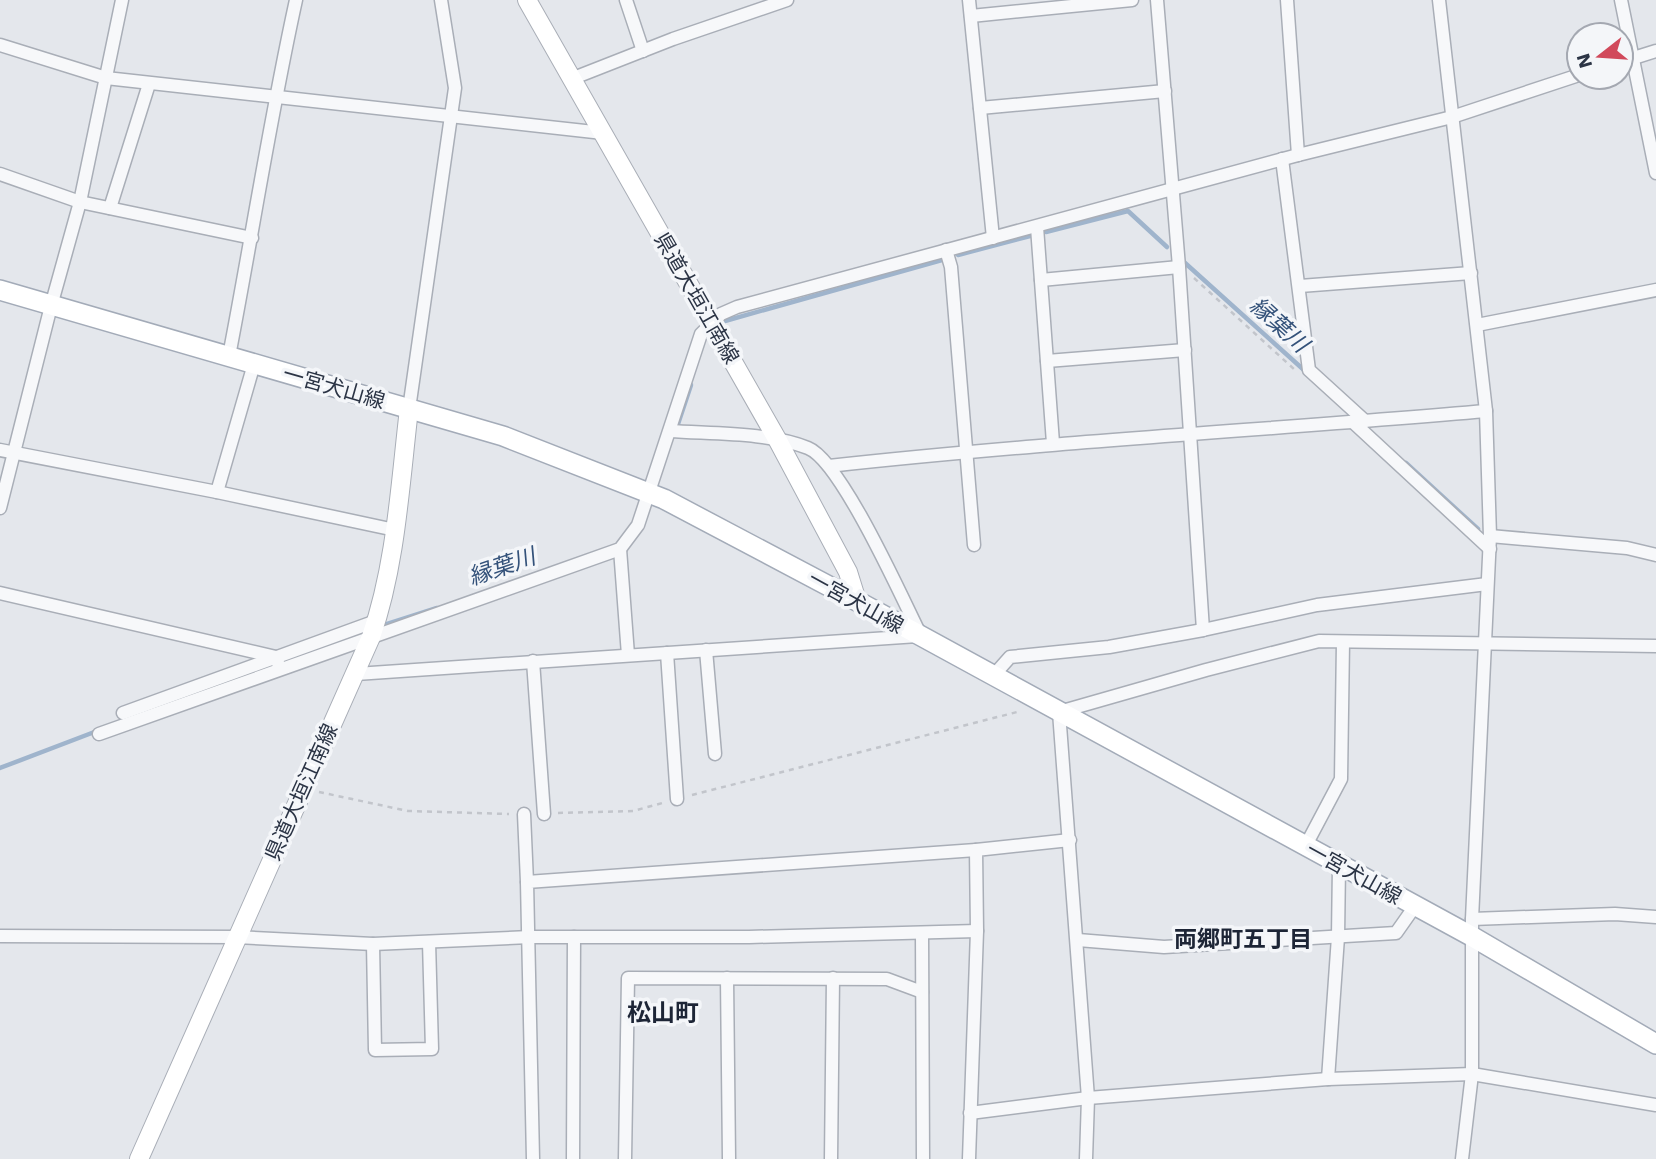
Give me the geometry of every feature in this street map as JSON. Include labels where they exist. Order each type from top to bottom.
[{"type":"main road","name":"県道大垣江南線","points":[[527,0],[777,439],[848,572],[856,601]]},
{"type":"main road","name":"一宮犬山線","points":[[0,290],[503,436],[650,494],[856,601],[1415,906],[1472,928],[1656,1044]]},
{"type":"main road","name":"県道大垣江南線","points":[[139,1159],[302,789],[356,674],[373,629],[395,530],[409,409]]},
{"type":"street","points":[[0,508],[80,202],[122,0]]},
{"type":"street","points":[[229,356],[275,97],[296,0]]},
{"type":"street","points":[[409,409],[455,88],[441,0]]},
{"type":"street","points":[[626,0],[643,51]]},
{"type":"street","points":[[969,0],[993,238]]},
{"type":"street","points":[[971,16],[1132,0]]},
{"type":"street","points":[[1157,0],[1179,266],[1203,630]]},
{"type":"street","points":[[1287,0],[1298,155]]},
{"type":"street","points":[[1439,0],[1486,411],[1490,543],[1472,928],[1472,1074],[1462,1159]]},
{"type":"street","points":[[1621,0],[1623,21]]},
{"type":"street","points":[[571,79],[783,1]]},
{"type":"street","points":[[0,45],[106,78],[149,85],[603,133]]},
{"type":"street","points":[[1635,58],[1656,51]]},
{"type":"street","points":[[99,734],[176,700],[373,629],[620,549],[638,525],[650,494],[701,334],[720,314],[737,307],[1282,159],[1452,117],[1565,80]]},
{"type":"street","points":[[110,208],[149,85]]},
{"type":"street","points":[[980,108],[1165,91]]},
{"type":"street","points":[[1635,91],[1656,173]]},
{"type":"street","points":[[1282,159],[1309,370],[1360,422],[1490,543],[1627,548],[1656,555]]},
{"type":"street","points":[[0,174],[80,202],[252,238]]},
{"type":"street","points":[[1037,227],[1053,443]]},
{"type":"street","points":[[946,250],[951,267],[974,545]]},
{"type":"street","points":[[1041,280],[1179,266]]},
{"type":"street","points":[[1300,286],[1471,273]]},
{"type":"street","points":[[1477,326],[1656,290]]},
{"type":"street","points":[[1047,361],[1185,350]]},
{"type":"street","points":[[217,492],[254,363]]},
{"type":"street","points":[[829,466],[1053,443],[1191,435],[1486,411]]},
{"type":"street","points":[[356,674],[920,637],[866,526],[829,466],[811,449],[777,439],[670,431]]},
{"type":"street","points":[[0,450],[395,530]]},
{"type":"street","points":[[620,549],[628,655]]},
{"type":"street","points":[[993,676],[1010,657],[1109,647],[1317,605],[1487,584]]},
{"type":"street","points":[[0,593],[273,665]]},
{"type":"street","points":[[1086,1159],[1088,1098],[1059,712],[1319,641],[1656,646]]},
{"type":"street","points":[[1305,847],[1341,779],[1343,642]]},
{"type":"street","points":[[706,650],[715,754]]},
{"type":"street","points":[[667,653],[677,799]]},
{"type":"street","points":[[533,661],[544,814]]},
{"type":"street","points":[[123,713],[176,700]]},
{"type":"street","points":[[524,814],[530,937],[533,1159]]},
{"type":"street","points":[[527,882],[1070,841]]},
{"type":"street","points":[[969,1159],[977,931],[976,849]]},
{"type":"street","points":[[1328,1079],[1338,937],[1339,865]]},
{"type":"street","points":[[1077,940],[1164,947],[1396,933],[1415,906]]},
{"type":"street","points":[[1472,928],[1615,914],[1656,917]]},
{"type":"street","points":[[0,936],[236,937],[373,944],[530,937],[749,937],[977,931]]},
{"type":"street","points":[[922,933],[923,1159]]},
{"type":"street","points":[[573,1159],[574,937]]},
{"type":"street","points":[[373,944],[375,1050],[432,1049],[429,942]]},
{"type":"street","points":[[625,1159],[628,978],[887,979],[922,992]]},
{"type":"street","points":[[727,978],[729,1159]]},
{"type":"street","points":[[831,1159],[833,978]]},
{"type":"street","points":[[970,1113],[1088,1098],[1328,1079],[1472,1074],[1656,1105]]},
{"type":"path","points":[[1179,266],[1302,376]]},
{"type":"waterway","name":"縁葉川","points":[[1046,232],[1128,211],[1167,247]]},
{"type":"waterway","name":"縁葉川","points":[[958,255],[1034,235]]},
{"type":"waterway","name":"縁葉川","points":[[725,321],[942,260]]},
{"type":"waterway","name":"縁葉川","points":[[1184,262],[1305,371]]},
{"type":"waterway","name":"縁葉川","points":[[678,424],[691,385]]},
{"type":"waterway","name":"縁葉川","points":[[1406,463],[1478,529]]},
{"type":"waterway","name":"縁葉川","points":[[384,625],[437,608]]},
{"type":"waterway","name":"縁葉川","points":[[0,768],[97,731]]},
{"type":"district","name":"両郷町五丁目","points":[[1243,939]]},
{"type":"district","name":"松山町","points":[[663,1013]]}]
